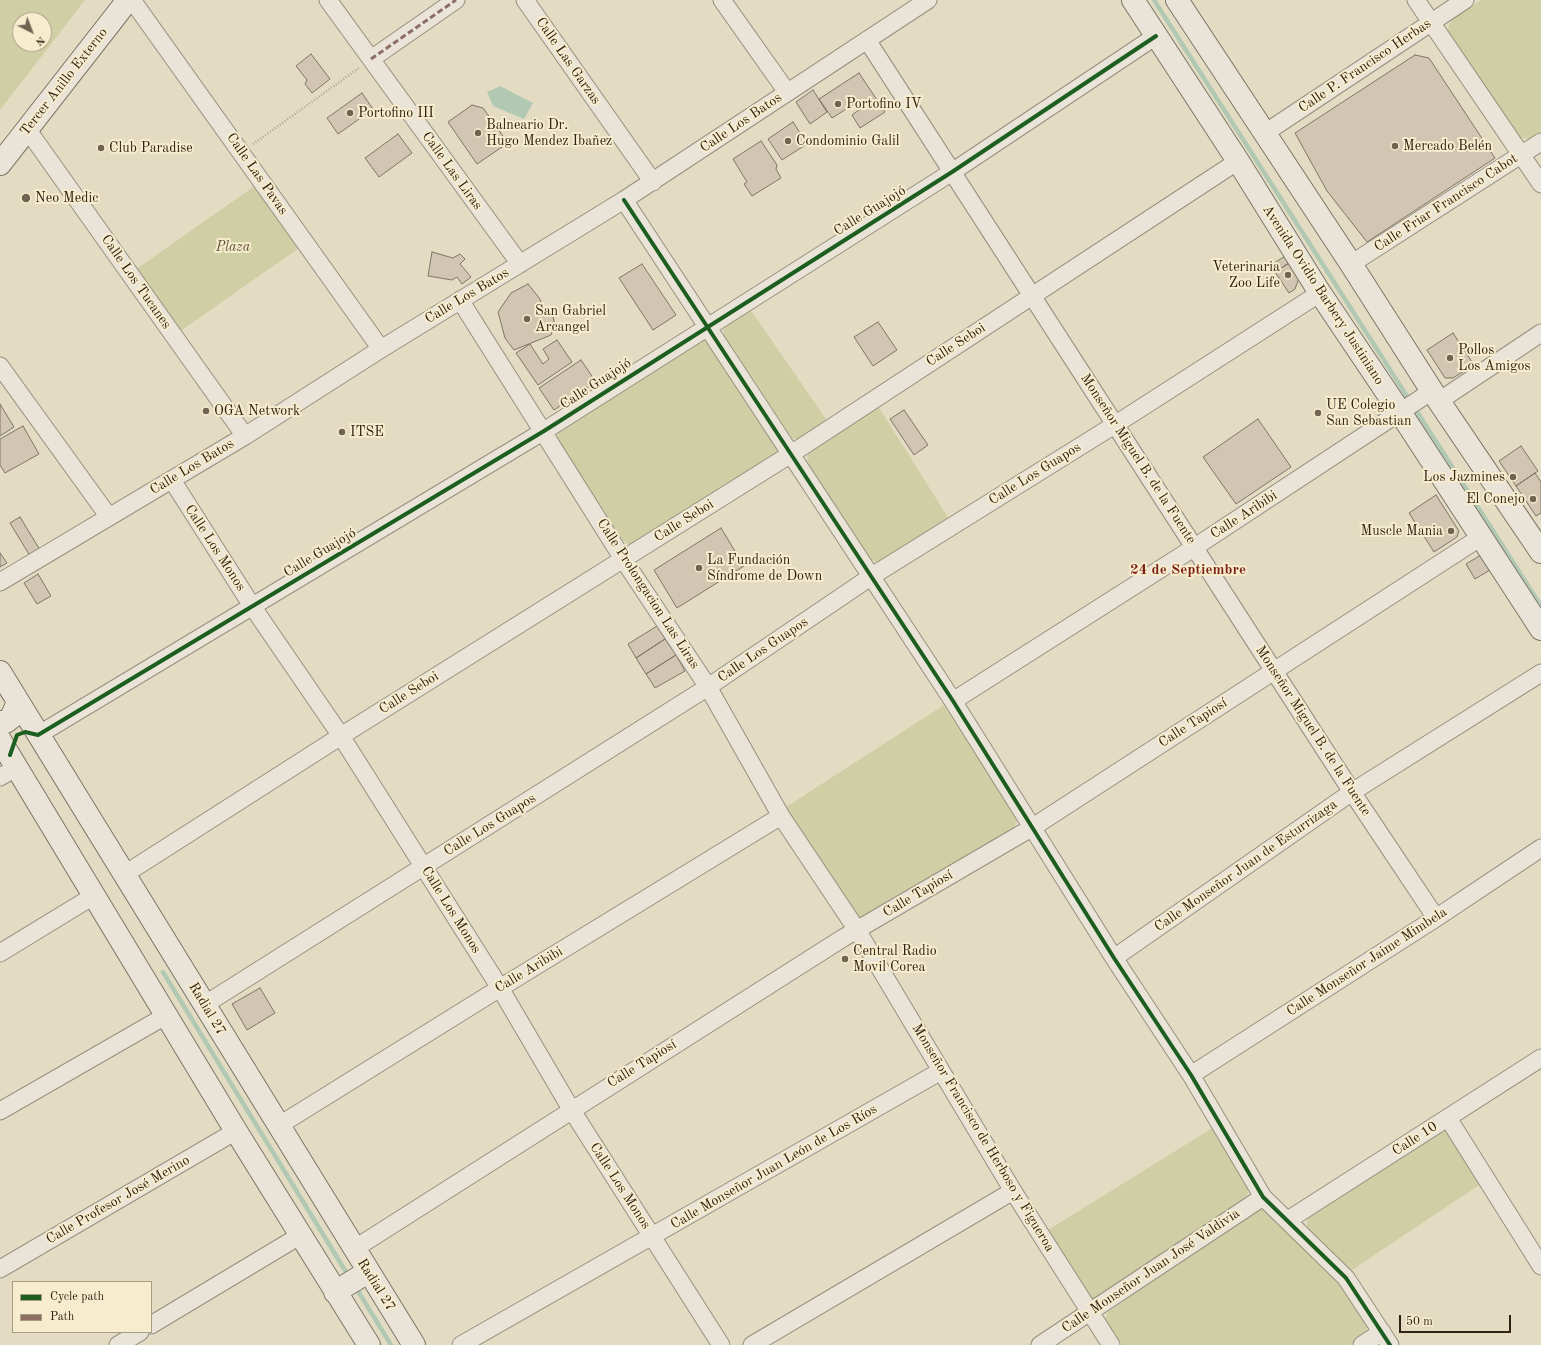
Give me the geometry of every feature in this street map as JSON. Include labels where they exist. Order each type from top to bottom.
[{"type":"street","name":"Tercer Anillo Externo","points":[[0,164],[128,0]]},
{"type":"street","name":"Calle Las Pavas","points":[[132,0],[381,349]]},
{"type":"street","name":"Calle Las Liras","points":[[328,0],[520,264]]},
{"type":"street","points":[[371,59],[456,0]]},
{"type":"street","name":"Calle Las Garzas","points":[[525,0],[653,182]]},
{"type":"street","points":[[722,0],[787,92]]},
{"type":"street","name":"Avenida Ovidio Barbery Justiniano","points":[[1133,0],[1238,161],[1320,292],[1403,410],[1481,537],[1541,629]]},
{"type":"street","points":[[1177,0],[1351,264],[1433,396],[1538,538]]},
{"type":"street","points":[[1416,0],[1541,184]]},
{"type":"street","name":"Calle P. Francisco Herbas","points":[[1265,133],[1465,0]]},
{"type":"street","name":"Calle Los Batos","points":[[0,582],[245,436],[381,349],[653,182],[924,1]]},
{"type":"street","name":"Calle Guajojó","points":[[38,735],[544,431],[708,325],[952,172],[1156,36]]},
{"type":"street","name":"Monseñor Miguel B. de la Fuente","points":[[867,40],[1352,792],[1436,918]]},
{"type":"street","name":"Calle Los Tucanes","points":[[27,129],[245,436]]},
{"type":"street","name":"Calle Friar Francisco Cabot","points":[[1351,264],[1541,142]]},
{"type":"street","name":"Calle Seboi","points":[[125,874],[341,736],[791,454],[1032,294],[1238,161]]},
{"type":"street","points":[[624,200],[708,325],[953,701],[1114,958],[1191,1075],[1263,1197],[1346,1278],[1386,1339],[1362,1345]]},
{"type":"street","name":"Calle Los Guapos","points":[[204,1005],[708,687],[872,576],[1116,424],[1320,292]]},
{"type":"street","name":"Calle Prolongacion Las Liras","points":[[460,300],[544,431],[623,559],[708,687],[781,816],[857,930]]},
{"type":"street","name":"Calle Aribibi","points":[[953,701],[1195,547],[1403,410],[1433,396],[1541,333]]},
{"type":"street","points":[[0,366],[109,517]]},
{"type":"street","name":"Calle Los Monos","points":[[172,480],[252,606],[341,736],[500,988],[571,1109],[721,1345]]},
{"type":"street","name":"Calle Tapiosí","points":[[354,1249],[571,1109],[857,930],[1032,826],[1481,537]]},
{"type":"street","name":"Radial 27","points":[[0,672],[354,1249],[352,1282],[369,1345]]},
{"type":"street","name":"Calle Monseñor Juan de Esturrizaga","points":[[1114,958],[1352,792],[1541,673]]},
{"type":"street","points":[[0,722],[6,722],[11,718],[18,702]]},
{"type":"street","points":[[7,760],[17,735],[25,732],[38,735]]},
{"type":"street","name":"Radial 27","points":[[7,760],[95,895],[236,1131],[301,1235],[352,1282],[414,1345]]},
{"type":"street","name":"Calle Aribibi","points":[[278,1126],[781,816]]},
{"type":"street","name":"Calle Monseñor Jaime Mimbela","points":[[1191,1075],[1436,918],[1541,848]]},
{"type":"street","points":[[0,953],[95,895]]},
{"type":"street","name":"Monseñor Francisco de Herboso y Figueroa","points":[[857,930],[1013,1191],[1111,1345]]},
{"type":"street","points":[[0,1111],[167,1015]]},
{"type":"street","name":"Calle 10","points":[[1288,1220],[1541,1058]]},
{"type":"street","name":"Calle Monseñor Juan León de Los Ríos","points":[[461,1345],[941,1071]]},
{"type":"street","points":[[1448,1118],[1541,1266]]},
{"type":"street","name":"Calle Profesor José Merino","points":[[0,1269],[236,1131]]},
{"type":"street","points":[[752,1345],[1013,1191]]},
{"type":"street","name":"Calle Monseñor Juan José Valdivia","points":[[1040,1345],[1263,1197]]},
{"type":"street","points":[[152,1324],[301,1235]]},
{"type":"street","points":[[118,1345],[138,1333]]},
{"type":"path","points":[[241,153],[371,59]]},
{"type":"green space","points":[[0,0],[85,0],[52,43],[52,12],[12,12],[12,52],[45,52],[0,110]]},
{"type":"green space","points":[[1481,0],[1541,0],[1541,133],[1533,139],[1520,138],[1448,31],[1449,24],[1454,18]]},
{"type":"green space","name":"Plaza","points":[[256,185],[299,248],[179,332],[135,270]]},
{"type":"green space","points":[[750,309],[828,422],[799,440],[792,438],[724,335],[723,330],[727,325]]},
{"type":"green space","points":[[699,341],[706,341],[712,344],[778,447],[778,451],[770,459],[637,544],[628,544],[622,539],[557,439],[558,431]]},
{"type":"green space","points":[[878,406],[949,519],[884,560],[877,562],[870,559],[807,464],[808,452]]},
{"type":"green space","points":[[944,705],[1017,819],[1016,824],[1013,829],[866,923],[858,922],[783,809]]},
{"type":"green space","points":[[1214,1127],[1249,1185],[1247,1196],[1099,1298],[1095,1300],[1091,1298],[1048,1230]]},
{"type":"green space","points":[[1442,1130],[1451,1135],[1482,1183],[1352,1270],[1307,1229],[1307,1219],[1311,1214]]},
{"type":"green space","points":[[1259,1209],[1269,1212],[1338,1276],[1367,1324],[1367,1331],[1363,1337],[1350,1345],[1116,1345],[1103,1323],[1108,1312],[1247,1213]]},
{"type":"shaded area","points":[[500,86],[533,103],[524,119],[493,106],[487,92]]},
{"type":"building","points":[[311,54],[330,79],[312,93],[305,84],[307,80],[296,66]]},
{"type":"building","name":"Mercado Belén","points":[[1415,55],[1429,58],[1495,158],[1367,242],[1327,191],[1295,133]]},
{"type":"building","name":"Portofino IV","points":[[859,73],[885,112],[860,128],[852,115],[863,107],[859,101],[832,118],[819,99]]},
{"type":"building","points":[[813,90],[827,112],[810,124],[796,102]]},
{"type":"building","name":"Portofino III","points":[[362,93],[373,109],[338,134],[327,118]]},
{"type":"building","name":"Balneario Dr. Hugo Mendez Ibañez","points":[[472,105],[483,108],[508,143],[477,164],[448,122]]},
{"type":"building","name":"Condominio Galil","points":[[793,122],[807,144],[782,160],[768,139]]},
{"type":"building","points":[[398,134],[412,153],[379,177],[365,158]]},
{"type":"building","points":[[761,141],[777,165],[776,169],[781,178],[752,196],[744,184],[747,182],[733,159]]},
{"type":"building","points":[[432,252],[453,258],[460,254],[465,259],[460,264],[471,277],[462,284],[457,277],[452,280],[428,276]]},
{"type":"building","points":[[1287,255],[1292,261],[1275,272],[1271,265]]},
{"type":"building","name":"Veterinaria Zoo Life","points":[[1292,261],[1299,278],[1295,289],[1289,293],[1275,272]]},
{"type":"building","points":[[642,264],[676,315],[653,330],[619,278]]},
{"type":"building","name":"San Gabriel Arcangel","points":[[528,284],[540,299],[543,308],[551,308],[555,325],[551,335],[514,350],[505,338],[498,312],[511,293]]},
{"type":"building","points":[[878,322],[897,350],[873,366],[854,337]]},
{"type":"building","name":"Pollos Los Amigos","points":[[1453,333],[1474,365],[1453,378],[1445,378],[1427,350]]},
{"type":"building","points":[[557,340],[572,362],[538,385],[516,353],[530,344],[543,364],[549,359],[543,349]]},
{"type":"building","points":[[581,360],[596,382],[554,410],[539,388]]},
{"type":"building","points":[[0,404],[14,427],[0,436]]},
{"type":"building","points":[[904,410],[928,445],[914,455],[890,419]]},
{"type":"building","points":[[1258,419],[1291,467],[1236,504],[1203,457]]},
{"type":"building","points":[[23,426],[39,454],[5,473],[0,465],[0,439]]},
{"type":"building","points":[[1521,446],[1538,471],[1516,486],[1499,461]]},
{"type":"building","name":"El Conejo","points":[[1535,473],[1541,482],[1541,513],[1536,516],[1516,486]]},
{"type":"building","points":[[1436,495],[1459,531],[1457,537],[1434,552],[1409,513]]},
{"type":"building","points":[[20,517],[40,550],[30,556],[10,523]]},
{"type":"building","name":"La Fundación Síndrome de Down","points":[[721,528],[744,566],[677,608],[654,570]]},
{"type":"building","points":[[0,553],[7,563],[0,567]]},
{"type":"building","points":[[1481,555],[1490,570],[1475,579],[1466,564]]},
{"type":"building","points":[[38,574],[51,596],[37,604],[24,583]]},
{"type":"building","points":[[657,626],[665,639],[636,658],[628,644]]},
{"type":"building","points":[[665,639],[676,655],[646,674],[636,658]]},
{"type":"building","points":[[676,655],[685,671],[655,688],[646,674]]},
{"type":"building","points":[[260,988],[275,1013],[247,1030],[232,1004]]},
{"type":"waterway","points":[[1154,0],[1410,401]]},
{"type":"waterway","points":[[1414,407],[1541,606]]},
{"type":"waterway","points":[[163,972],[349,1277]]},
{"type":"waterway","points":[[355,1286],[391,1345]]},
{"type":"marked path","points":[[371,59],[456,0]]},
{"type":"cycle path","points":[[10,755],[17,735],[25,732],[38,735],[544,431],[952,172],[1156,36]]},
{"type":"cycle path","points":[[624,200],[953,701],[1114,958],[1191,1075],[1263,1197],[1346,1278],[1390,1345]]},
{"type":"place","name":"Portofino IV","points":[[838,104]]},
{"type":"place","name":"Portofino III","points":[[350,113]]},
{"type":"place","name":"Balneario Dr. Hugo Mendez Ibañez","points":[[478,133]]},
{"type":"place","name":"Condominio Galil","points":[[788,141]]},
{"type":"place","name":"Mercado Belén","points":[[1395,146]]},
{"type":"place","name":"Club Paradise","points":[[101,148]]},
{"type":"place","name":"Neo Medic","points":[[26,198]]},
{"type":"place","name":"Veterinaria Zoo Life","points":[[1288,275]]},
{"type":"place","name":"San Gabriel Arcangel","points":[[527,319]]},
{"type":"place","name":"Pollos Los Amigos","points":[[1450,358]]},
{"type":"place","name":"OGA Network","points":[[206,411]]},
{"type":"place","name":"UE Colegio San Sebastian","points":[[1318,413]]},
{"type":"place","name":"ITSE","points":[[342,432]]},
{"type":"place","name":"Los Jazmines","points":[[1513,477]]},
{"type":"place","name":"El Conejo","points":[[1533,499]]},
{"type":"place","name":"Muscle Mania","points":[[1451,531]]},
{"type":"place","name":"La Fundación Síndrome de Down","points":[[699,568]]},
{"type":"place","name":"Central Radio Movil Corea","points":[[845,959]]},
{"type":"district","name":"24 de Septiembre","points":[[1188,570]]}]
